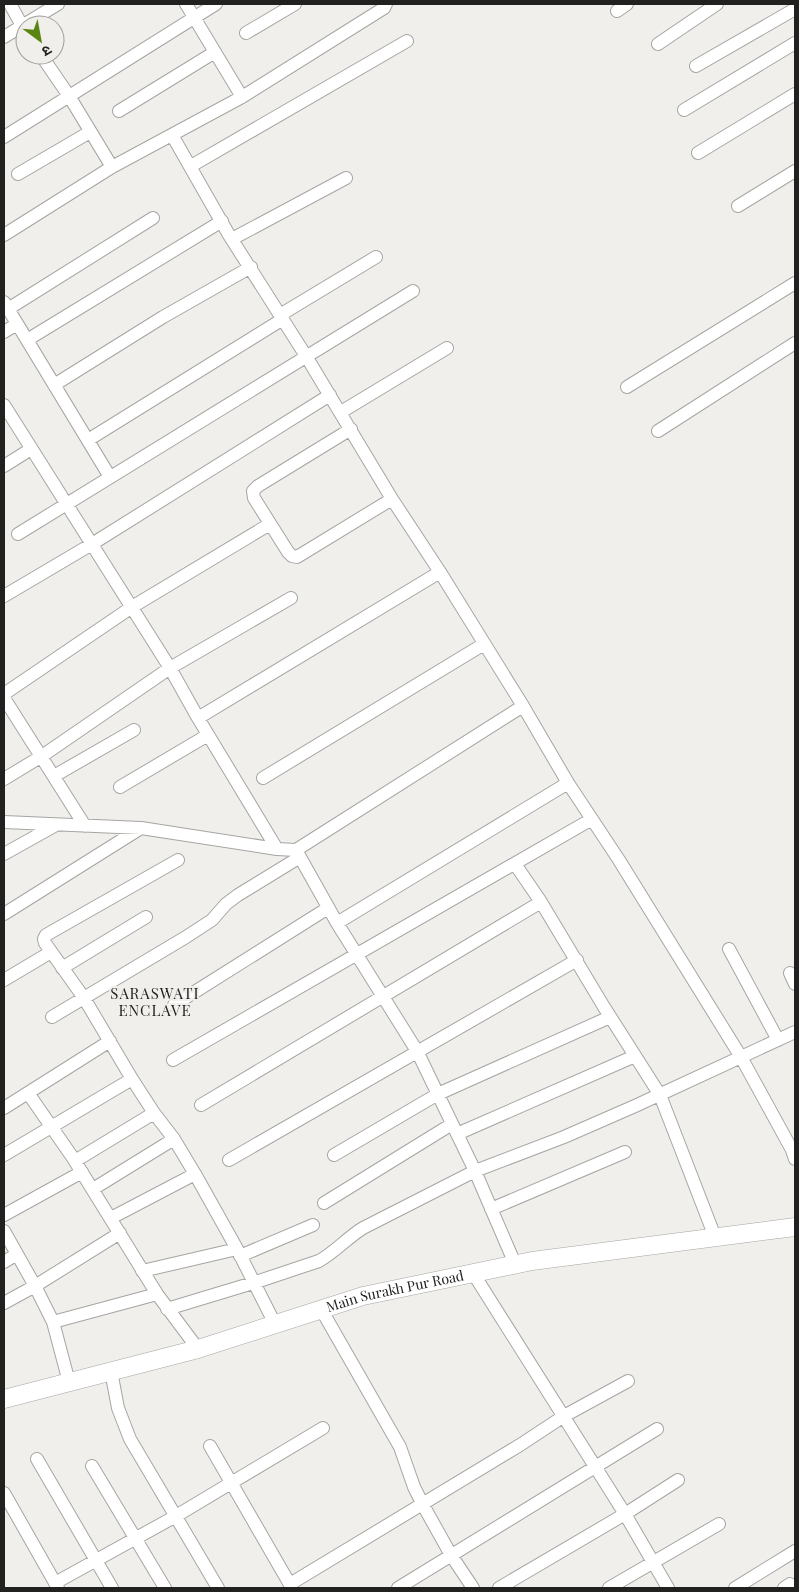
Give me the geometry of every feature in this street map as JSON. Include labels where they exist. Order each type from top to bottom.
[{"type":"street","points":[[43,15],[58,4]]},
{"type":"street","points":[[186,4],[242,97]]},
{"type":"street","points":[[4,137],[216,4]]},
{"type":"street","points":[[246,34],[295,4]]},
{"type":"street","points":[[4,235],[112,167],[242,97],[384,8],[386,4]]},
{"type":"street","points":[[658,44],[717,4]]},
{"type":"street","points":[[696,66],[795,9]]},
{"type":"street","points":[[191,166],[407,41]]},
{"type":"street","points":[[684,110],[795,43]]},
{"type":"street","points":[[119,111],[215,52]]},
{"type":"street","points":[[48,65],[112,167]]},
{"type":"street","points":[[698,153],[795,94]]},
{"type":"street","points":[[18,174],[90,132]]},
{"type":"street","points":[[172,136],[232,239],[341,412],[392,499],[524,706],[568,783],[741,1057],[792,1150],[795,1159]]},
{"type":"street","points":[[738,206],[795,171]]},
{"type":"street","points":[[232,239],[346,178]]},
{"type":"street","points":[[110,477],[6,305],[154,218]]},
{"type":"street","points":[[27,340],[222,221]]},
{"type":"street","points":[[88,440],[376,257]]},
{"type":"street","points":[[54,385],[163,317],[251,268]]},
{"type":"street","points":[[627,387],[795,283]]},
{"type":"street","points":[[18,534],[413,291]]},
{"type":"street","points":[[4,332],[17,324]]},
{"type":"street","points":[[658,430],[795,343]]},
{"type":"street","points":[[341,412],[447,348]]},
{"type":"street","points":[[4,596],[92,544],[330,395]]},
{"type":"street","points":[[4,405],[170,668],[277,849]]},
{"type":"street","points":[[351,429],[258,486],[252,491],[254,498],[288,552],[292,556],[297,557],[392,499]]},
{"type":"street","points":[[4,466],[31,449]]},
{"type":"street","points":[[4,694],[132,607],[270,524]]},
{"type":"street","points":[[198,718],[440,572]]},
{"type":"street","points":[[4,779],[42,756],[170,668],[291,598]]},
{"type":"street","points":[[263,778],[484,644]]},
{"type":"street","points":[[4,698],[84,826]]},
{"type":"street","points":[[52,1017],[186,938],[212,920],[226,904],[298,853],[524,706]]},
{"type":"street","points":[[54,776],[134,730]]},
{"type":"street","points":[[120,787],[208,735]]},
{"type":"street","points":[[337,923],[568,783]]},
{"type":"street","points":[[173,1060],[592,819]]},
{"type":"street","points":[[4,822],[140,828],[298,853]]},
{"type":"street","points":[[4,854],[56,825]]},
{"type":"street","points":[[4,914],[140,828]]},
{"type":"street","points":[[298,853],[356,955],[417,1052],[475,1171],[515,1264]]},
{"type":"street","points":[[178,860],[46,935],[44,939],[51,952],[84,998],[154,1113],[174,1139],[238,1252],[275,1324]]},
{"type":"street","points":[[515,864],[541,902],[610,1017],[660,1095],[715,1237]]},
{"type":"street","points":[[201,1104],[541,902]]},
{"type":"street","points":[[174,1005],[328,908]]},
{"type":"street","points":[[62,968],[146,917]]},
{"type":"street","points":[[729,949],[778,1040]]},
{"type":"street","points":[[4,980],[51,952]]},
{"type":"street","points":[[228,1160],[577,960]]},
{"type":"street","points":[[334,1155],[438,1094],[610,1017]]},
{"type":"street","points":[[167,1309],[318,1261],[363,1228],[475,1171],[564,1137],[795,1032]]},
{"type":"street","points":[[4,1108],[110,1041]]},
{"type":"street","points":[[324,1203],[455,1129],[635,1056]]},
{"type":"street","points":[[4,1155],[132,1079]]},
{"type":"street","points":[[28,1093],[53,1127],[93,1189],[157,1294],[198,1349]]},
{"type":"street","points":[[75,1161],[154,1113]]},
{"type":"street","points":[[93,1189],[174,1139]]},
{"type":"street","points":[[491,1209],[625,1152]]},
{"type":"street","points":[[4,1216],[82,1172]]},
{"type":"street","points":[[111,1218],[195,1174]]},
{"type":"street","points":[[142,1271],[238,1252],[313,1225]]},
{"type":"street","name":"Main Surakh Pur Road","points":[[4,1399],[198,1349],[362,1296],[515,1264],[795,1227]]},
{"type":"street","points":[[4,1231],[53,1322],[69,1382]]},
{"type":"street","points":[[4,1302],[35,1286],[120,1234]]},
{"type":"street","points":[[4,1262],[17,1254]]},
{"type":"street","points":[[473,1273],[625,1514],[668,1588]]},
{"type":"street","points":[[53,1322],[157,1294]]},
{"type":"street","points":[[321,1309],[400,1447],[414,1487],[423,1505],[472,1588]]},
{"type":"street","points":[[111,1371],[118,1408],[130,1439],[218,1588]]},
{"type":"street","points":[[210,1446],[291,1586],[564,1416],[628,1381]]},
{"type":"street","points":[[4,1493],[57,1586],[96,1560],[176,1516],[323,1428]]},
{"type":"street","points":[[398,1588],[657,1429]]},
{"type":"street","points":[[37,1459],[112,1588]]},
{"type":"street","points":[[92,1466],[165,1588]]},
{"type":"street","points":[[499,1588],[625,1514],[678,1480]]},
{"type":"street","points":[[608,1588],[719,1524]]},
{"type":"street","points":[[735,1588],[795,1551]]},
{"type":"district","name":"SARASWATI ENCLAVE","points":[[155,1002]]}]
